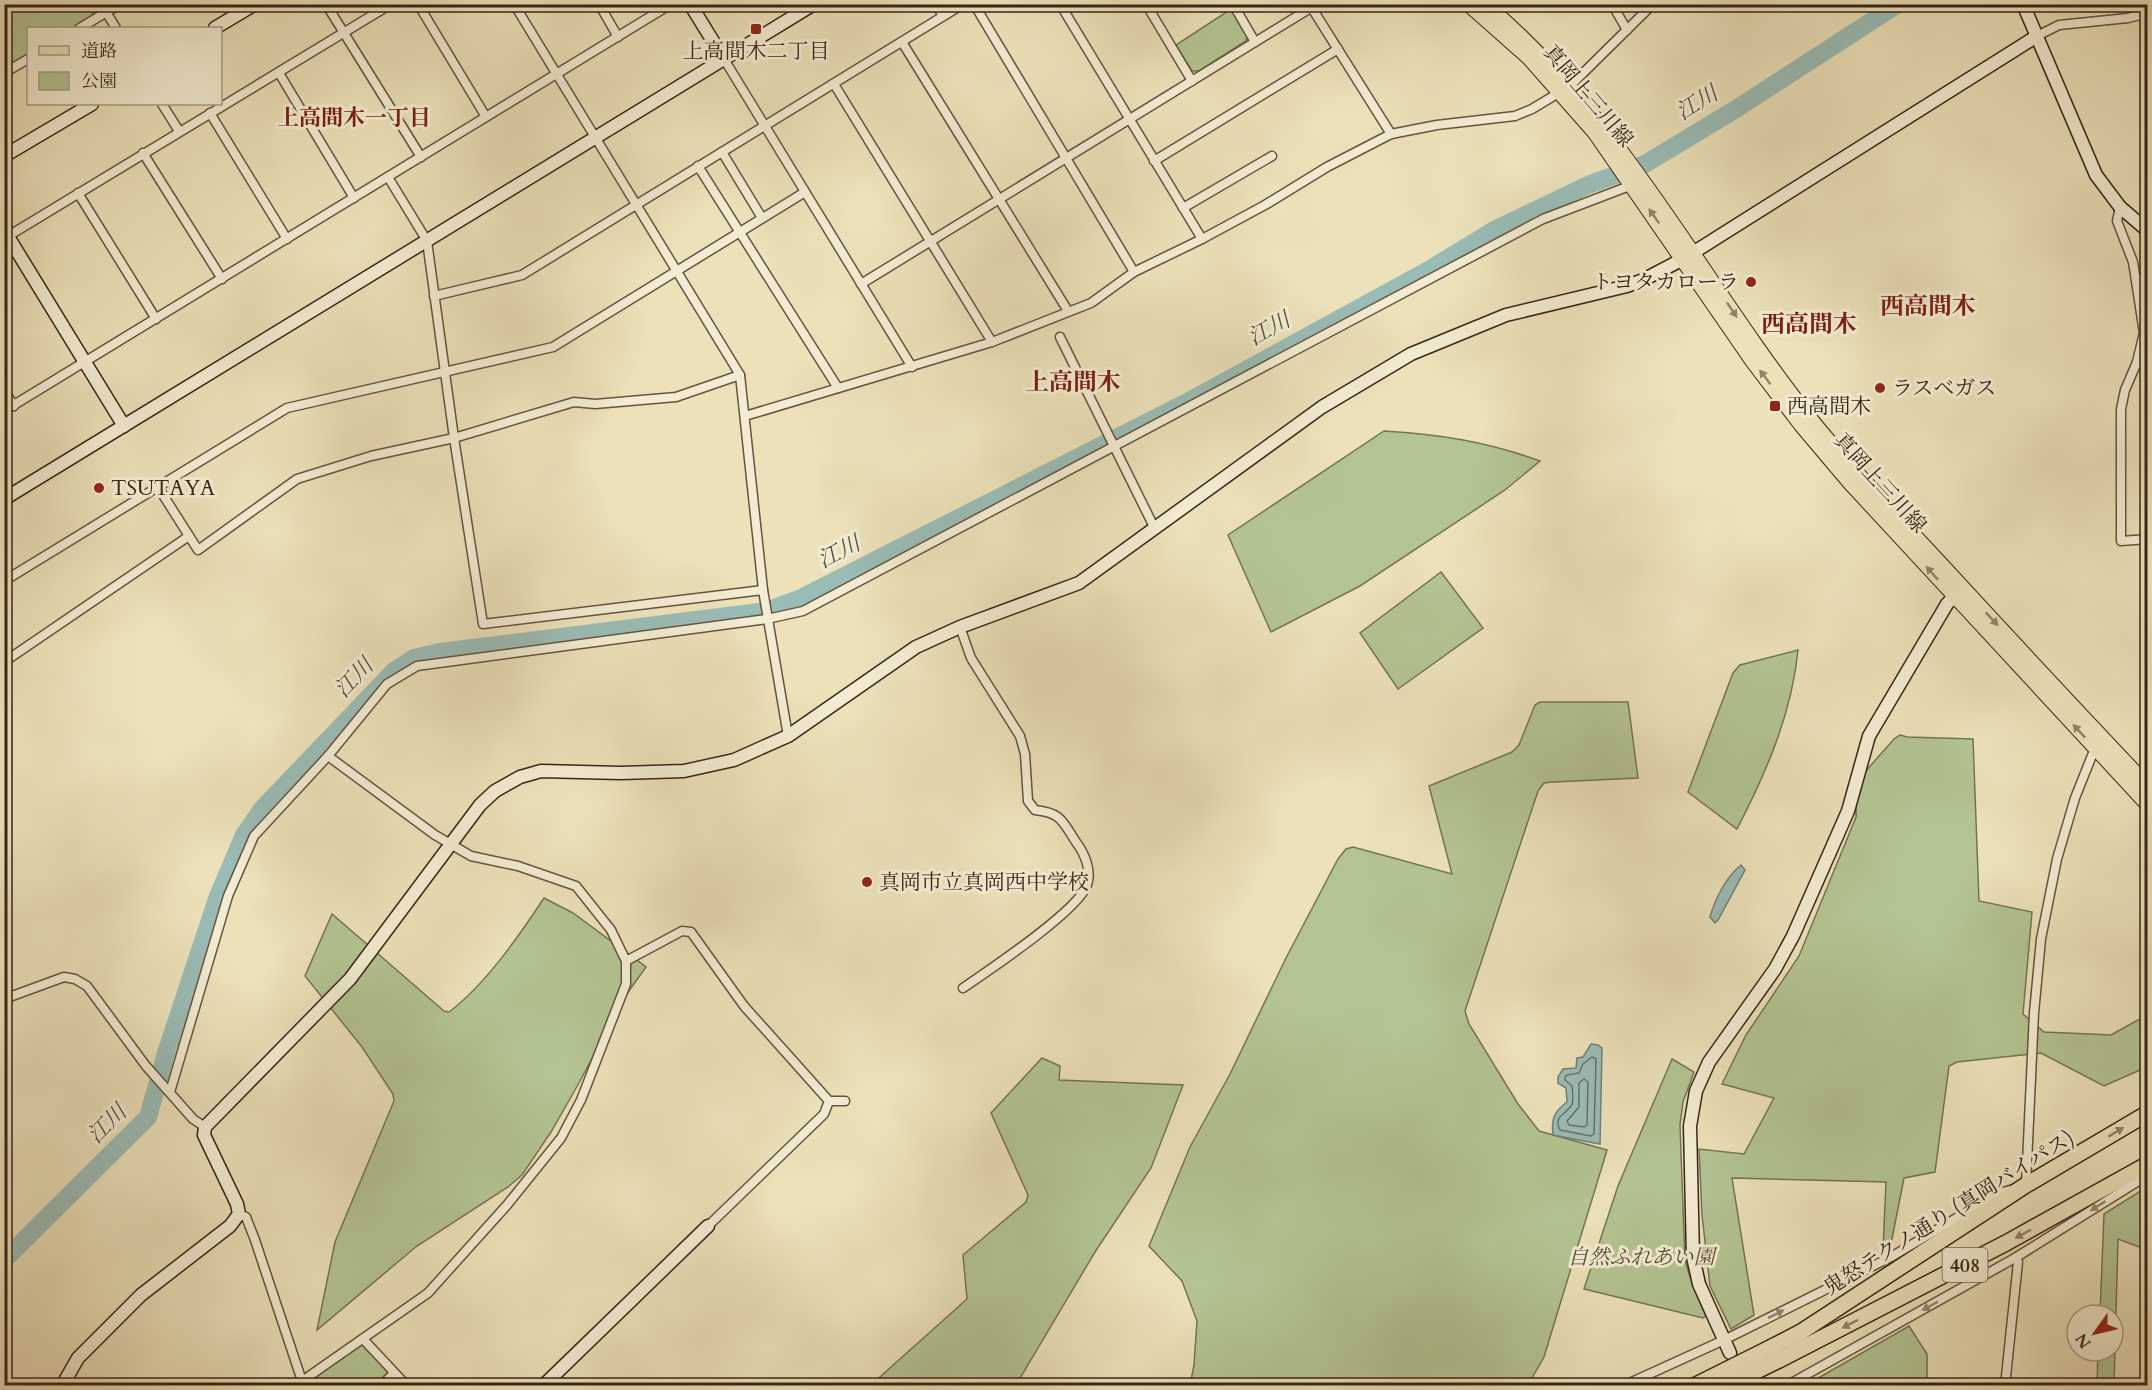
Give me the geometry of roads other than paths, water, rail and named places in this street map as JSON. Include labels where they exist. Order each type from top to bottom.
[{"type":"highway","name":"鬼怒テクノ通り (真岡バイパス)","points":[[1776,1354],[1801,1332],[2026,1185],[2148,1113]]},
{"type":"highway","name":"鬼怒テクノ通り (真岡バイパス)","points":[[1776,1354],[2006,1243],[2148,1164]]},
{"type":"highway","name":"408","points":[[1694,1386],[1776,1354]]},
{"type":"highway","name":"408","points":[[1726,1386],[1776,1354]]},
{"type":"main road","name":"真岡上三川線","points":[[1468,4],[1565,89],[1620,149],[1688,256]]},
{"type":"main road","name":"真岡上三川線","points":[[1485,4],[1537,51],[1632,185],[1810,417],[1958,592],[2148,805]]},
{"type":"main road","name":"真岡上三川線","points":[[1958,592],[2148,786]]},
{"type":"street","points":[[101,4],[115,27]]},
{"type":"street","points":[[82,27],[120,4]]},
{"type":"street","points":[[217,27],[255,4]]},
{"type":"street","points":[[326,4],[421,157]]},
{"type":"street","points":[[124,426],[6,235],[78,194],[391,4]]},
{"type":"street","points":[[418,4],[486,117]]},
{"type":"street","points":[[514,4],[740,375],[763,590],[788,736]]},
{"type":"street","points":[[599,4],[618,37]]},
{"type":"street","points":[[4,411],[671,4]]},
{"type":"street","points":[[690,4],[912,367]]},
{"type":"street","points":[[4,499],[814,4]]},
{"type":"street","points":[[936,4],[943,16]]},
{"type":"street","points":[[434,296],[522,275],[963,4]]},
{"type":"street","points":[[974,4],[1134,272]]},
{"type":"street","points":[[1060,4],[1202,239]]},
{"type":"street","points":[[1146,4],[1192,81]]},
{"type":"street","points":[[1233,4],[1255,42]]},
{"type":"street","points":[[1612,4],[1627,30]]},
{"type":"street","points":[[745,416],[992,342],[1091,303],[1134,272],[1202,239],[1265,205],[1327,167],[1391,134],[1437,125],[1515,116],[1532,109],[1565,89],[1653,4]]},
{"type":"street","points":[[2023,4],[2096,175],[2120,207],[2148,231]]},
{"type":"street","points":[[861,284],[1313,6],[1391,134]]},
{"type":"street","points":[[240,1214],[204,1135],[205,1127],[350,979],[480,805],[495,791],[520,777],[541,771],[621,773],[684,771],[734,760],[788,736],[916,647],[960,627],[1079,583],[1322,407],[1411,354],[1506,315],[1627,286],[1643,280],[1688,256],[2037,36],[2059,26],[2128,18],[2148,13]]},
{"type":"street","points":[[902,42],[1068,311]]},
{"type":"street","points":[[1155,160],[1338,49]]},
{"type":"street","points":[[4,73],[27,60]]},
{"type":"street","points":[[279,73],[354,198]]},
{"type":"street","points":[[834,84],[992,342]]},
{"type":"street","points":[[4,156],[90,105]]},
{"type":"street","points":[[163,105],[179,132]]},
{"type":"street","points":[[210,113],[287,239]]},
{"type":"street","points":[[722,152],[762,218]]},
{"type":"street","points":[[143,153],[222,279]]},
{"type":"street","points":[[1183,208],[1272,156]]},
{"type":"street","points":[[698,166],[838,388]]},
{"type":"street","points":[[388,177],[427,241],[483,624],[763,590]]},
{"type":"street","points":[[170,1092],[228,896],[254,836],[328,756],[387,684],[417,666],[767,619],[803,611],[1543,219],[1632,185]]},
{"type":"street","points":[[4,581],[287,408],[553,347],[805,192]]},
{"type":"street","points":[[78,194],[156,319]]},
{"type":"street","points":[[2120,207],[2117,221],[2133,262],[2144,333],[2121,409],[2121,541],[2148,539]]},
{"type":"street","points":[[2136,278],[2148,284]]},
{"type":"street","points":[[1060,337],[1155,529]]},
{"type":"street","points":[[2137,362],[2148,366]]},
{"type":"street","points":[[158,487],[198,550],[297,479],[371,456],[454,438],[574,402],[595,404],[676,397],[740,375]]},
{"type":"street","points":[[4,390],[14,406]]},
{"type":"street","points":[[4,662],[189,536]]},
{"type":"street","points":[[1730,1353],[1699,1284],[1693,1257],[1690,1126],[1696,1091],[1709,1062],[1775,969],[1793,936],[1848,811],[1869,736],[1947,604],[1958,592]]},
{"type":"street","points":[[960,627],[971,658],[1020,736],[1025,754],[1028,801],[1035,810],[1052,812],[1060,817],[1080,846],[1089,868],[1087,887],[1066,911],[1008,957],[963,988]]},
{"type":"street","points":[[1623,1386],[1724,1340],[1891,1257],[1997,1194],[2026,1185],[2034,1012],[2041,939],[2056,859],[2075,798],[2095,748]]},
{"type":"street","points":[[240,1214],[246,1216],[255,1240],[299,1383],[428,1293],[507,1205],[561,1138],[581,1100],[626,984],[626,961],[611,930],[576,886],[518,866],[471,856],[435,835],[328,756]]},
{"type":"street","points":[[626,961],[682,930],[691,932],[744,1006],[829,1101],[845,1101]]},
{"type":"street","points":[[4,999],[64,977],[75,979],[87,986],[149,1069],[193,1119],[205,1127]]},
{"type":"street","points":[[543,1386],[824,1114],[829,1101]]},
{"type":"street","points":[[1786,1386],[2015,1257],[2148,1175]]},
{"type":"street","points":[[62,1386],[78,1358],[141,1295],[230,1226],[240,1214]]},
{"type":"street","points":[[2005,1386],[2018,1262],[2015,1257]]},
{"type":"street","points":[[363,1339],[407,1386]]},
{"type":"street","points":[[381,1386],[394,1373]]},
{"type":"water","points":[[1741,865],[1745,870],[1715,923],[1710,917],[1718,896],[1726,882]]},
{"type":"water","points":[[1591,1044],[1602,1048],[1600,1144],[1553,1135],[1552,1129],[1554,1116],[1567,1102],[1566,1088],[1558,1083],[1558,1077],[1563,1069],[1576,1068],[1577,1058],[1583,1057]]},
{"type":"waterway","name":"江川","points":[[4,1260],[148,1117],[167,1050],[218,896],[244,835],[262,809],[394,671],[414,658],[440,652],[766,611],[799,599],[1193,399],[1427,271],[1496,229],[1588,185],[1645,164],[1736,109],[1898,4]]},
{"type":"place","name":"上高間木二丁目","points":[[756,29]]},
{"type":"place","name":"トヨタカローラ","points":[[1751,282]]},
{"type":"place","name":"ラスベガス","points":[[1880,388]]},
{"type":"place","name":"西高間木","points":[[1775,406]]},
{"type":"place","name":"TSUTAYA","points":[[99,488]]},
{"type":"place","name":"真岡市立真岡西中学校","points":[[867,882]]},
{"type":"district","name":"上高間木一丁目","points":[[354,118]]},
{"type":"district","name":"西高間木","points":[[1928,306]]},
{"type":"district","name":"西高間木","points":[[1809,324]]},
{"type":"district","name":"上高間木","points":[[1073,382]]},
{"type":"park label","name":"自然ふれあい園","points":[[1641,1257]]}]
